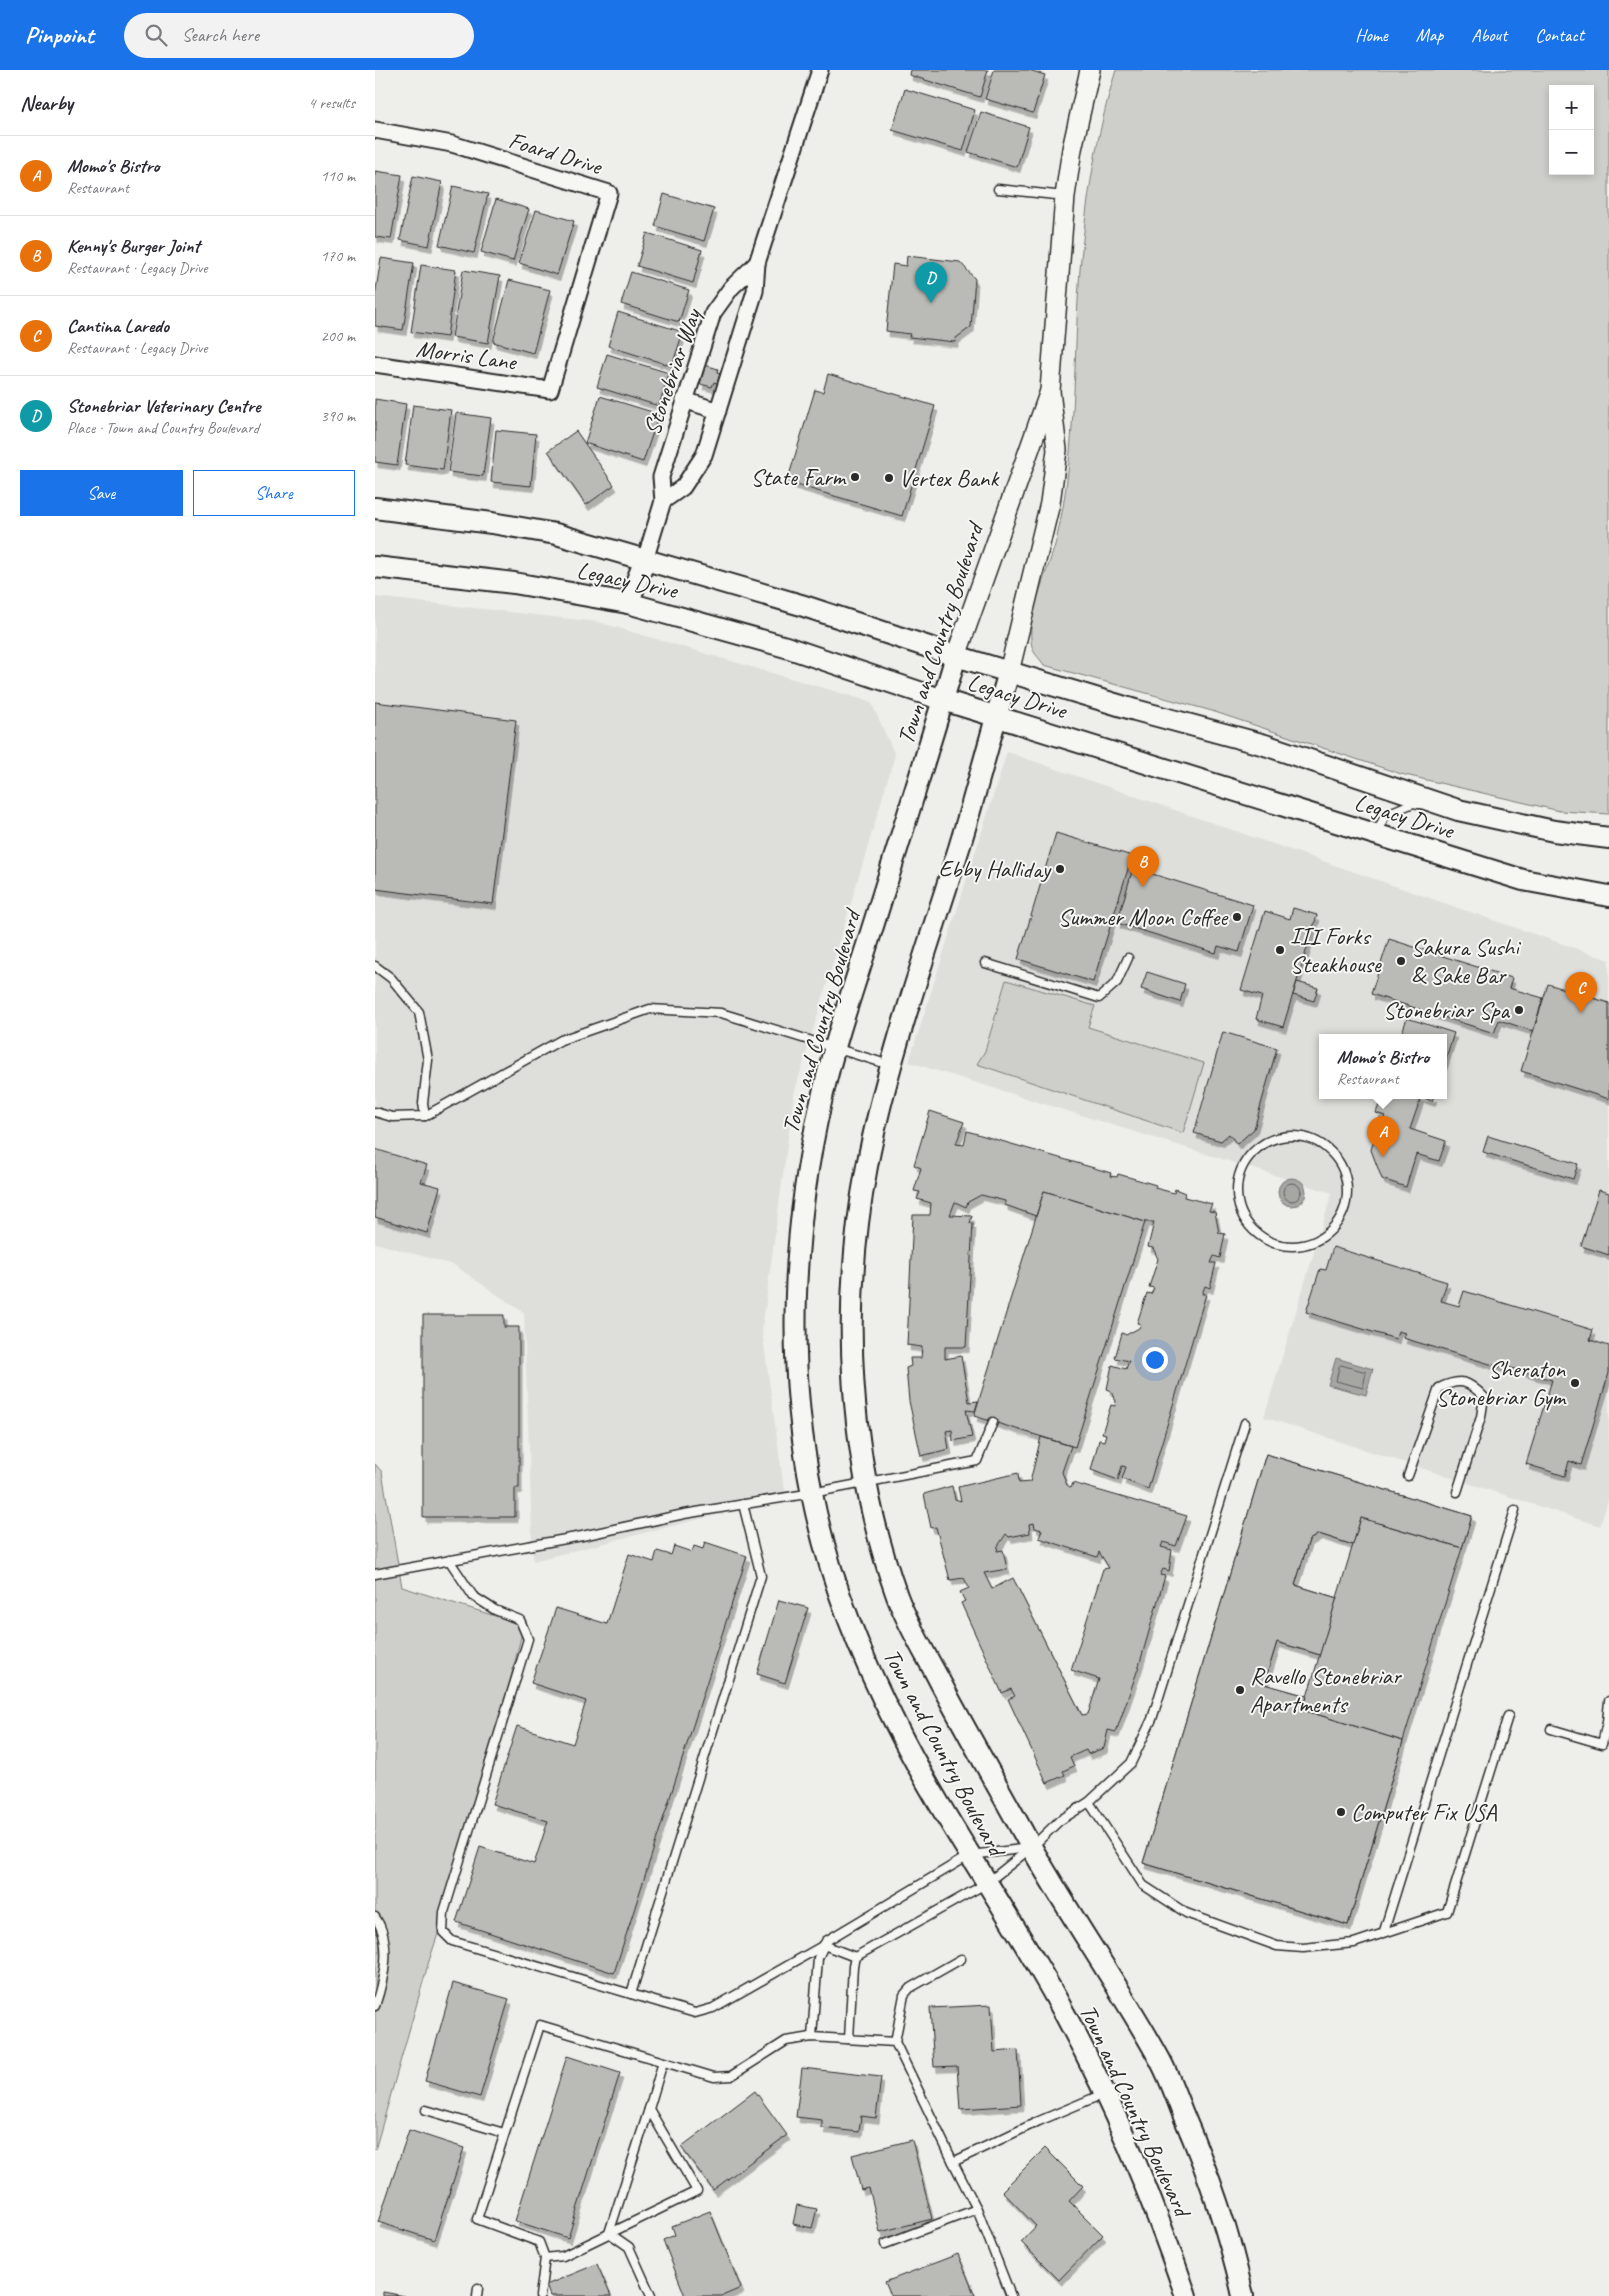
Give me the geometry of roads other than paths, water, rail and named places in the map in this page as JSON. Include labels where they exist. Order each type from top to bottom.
[{"type":"main road","name":"Legacy Drive","points":[[375,508],[492,522],[556,534],[810,608],[956,656],[1135,710],[1265,744],[1458,810],[1554,831],[1609,838]]},
{"type":"main road","points":[[628,603],[645,560]]},
{"type":"main road","name":"Legacy Drive","points":[[375,567],[514,583],[628,603],[786,647],[943,700],[1523,880],[1609,896]]},
{"type":"main road","name":"Town and Country Boulevard","points":[[956,656],[835,1048],[812,1144],[797,1266],[796,1366],[804,1443],[812,1493],[833,1572],[870,1672],[898,1730],[970,1856],[1056,1998],[1105,2094],[1165,2236],[1186,2296]]},
{"type":"main road","name":"Town and Country Boulevard","points":[[1009,672],[959,848],[891,1066],[867,1169],[855,1255],[852,1340],[854,1393],[867,1482],[890,1574],[906,1618],[1032,1848],[1162,2064],[1210,2178],[1235,2258],[1243,2296]]},
{"type":"street","name":"Stonebriar Way","points":[[645,560],[663,501],[661,477],[713,313],[731,288],[757,263],[820,70]]},
{"type":"street","name":"Town and Country Boulevard","points":[[1009,672],[1050,503],[1057,450],[1050,391],[1065,196],[1072,149],[1090,70]]},
{"type":"street","name":"Foard Drive","points":[[375,130],[452,144],[609,193],[550,390]]},
{"type":"street","points":[[663,501],[683,487],[704,455],[755,291],[757,263]]},
{"type":"street","name":"Morris Lane","points":[[375,364],[550,390]]},
{"type":"street","name":"Town and Country Boulevard","points":[[956,656],[1050,391]]},
{"type":"street","points":[[684,400],[718,412]]},
{"type":"lane","points":[[998,189],[1065,196]]},
{"type":"lane","points":[[1377,834],[1385,815],[1413,803],[1458,810]]},
{"type":"lane","points":[[985,963],[1099,998],[1117,982],[1128,958]]},
{"type":"lane","points":[[375,966],[391,978],[419,1012],[428,1060],[423,1103],[425,1116]]},
{"type":"lane","points":[[375,1112],[392,1117],[425,1116],[561,1040],[650,1009],[721,1013],[891,1066]]},
{"type":"lane","points":[[1285,1135],[1303,1137],[1324,1146],[1340,1163],[1347,1185],[1345,1208],[1335,1226],[1318,1240],[1298,1246],[1279,1245],[1261,1237],[1247,1223],[1239,1208],[1237,1192],[1239,1175],[1249,1157],[1264,1144],[1285,1135]]},
{"type":"lane","points":[[1408,1476],[1439,1388],[1454,1381],[1471,1384],[1484,1398],[1481,1417],[1457,1492]]},
{"type":"lane","points":[[375,1574],[582,1536],[684,1514],[812,1493],[977,1461],[993,1422]]},
{"type":"lane","points":[[849,2040],[855,1957],[987,1883],[1032,1848],[1059,1821],[1089,1802],[1131,1763],[1152,1719],[1245,1422]]},
{"type":"lane","points":[[631,1994],[761,1576],[743,1504]]},
{"type":"lane","points":[[1385,1931],[1515,1510]]},
{"type":"lane","points":[[449,1560],[473,1596],[495,1610],[520,1620],[528,1639],[443,1912],[443,1932],[452,1941],[695,2013],[713,2008],[824,1945]]},
{"type":"lane","points":[[1551,1729],[1605,1745],[1609,1702]]},
{"type":"lane","points":[[1089,1802],[1143,1885],[1185,1913],[1277,1946],[1294,1947],[1354,1943],[1385,1931],[1447,1912],[1507,1716]]},
{"type":"lane","points":[[812,2037],[818,1958],[826,1941],[970,1856],[1032,1848]]},
{"type":"lane","points":[[375,1918],[379,1924],[386,1962],[375,2006]]},
{"type":"lane","points":[[824,1945],[855,1957]]},
{"type":"lane","points":[[961,1959],[910,1988],[904,1995],[895,2042],[977,2209],[1011,2296]]},
{"type":"lane","points":[[540,2296],[545,2258],[539,2242],[477,2219],[540,2025],[714,2077],[731,2076],[786,2041],[812,2037],[895,2042]]},
{"type":"lane","points":[[609,2233],[663,2062]]},
{"type":"lane","points":[[953,2162],[1039,2121],[1105,2094]]},
{"type":"lane","points":[[545,2258],[563,2256],[697,2191],[649,2109]]},
{"type":"lane","points":[[426,2110],[505,2133]]},
{"type":"lane","points":[[885,2244],[977,2209]]},
{"type":"lane","points":[[609,2233],[629,2247],[651,2296]]},
{"type":"water","points":[[1292,1178],[1302,1182],[1306,1192],[1302,1202],[1292,1206],[1282,1202],[1278,1192],[1282,1182]]},
{"type":"water","points":[[1336,1358],[1373,1369],[1366,1395],[1328,1385]]},
{"type":"place","name":"Stonebriar Veterinary Centre","points":[[931,303]]},
{"type":"place","name":"State Farm","points":[[855,477]]},
{"type":"place","name":"Vertex Bank","points":[[889,478]]},
{"type":"place","name":"Ebby Halliday","points":[[1060,869]]},
{"type":"place","name":"Kenny's Burger Joint","points":[[1143,887]]},
{"type":"place","name":"Summer Moon Coffee","points":[[1237,917]]},
{"type":"place","name":"III Forks Steakhouse","points":[[1280,950]]},
{"type":"place","name":"Sakura Sushi & Sake Bar","points":[[1401,961]]},
{"type":"place","name":"Stonebriar Spa","points":[[1519,1010]]},
{"type":"place","name":"Cantina Laredo","points":[[1581,1013]]},
{"type":"place","name":"Momo's Bistro","points":[[1383,1157]]},
{"type":"place","name":"Sheraton Stonebriar Gym","points":[[1575,1383]]},
{"type":"place","name":"Ravello Stonebriar Apartments","points":[[1240,1690]]},
{"type":"place","name":"Computer Fix USA","points":[[1341,1812]]}]
